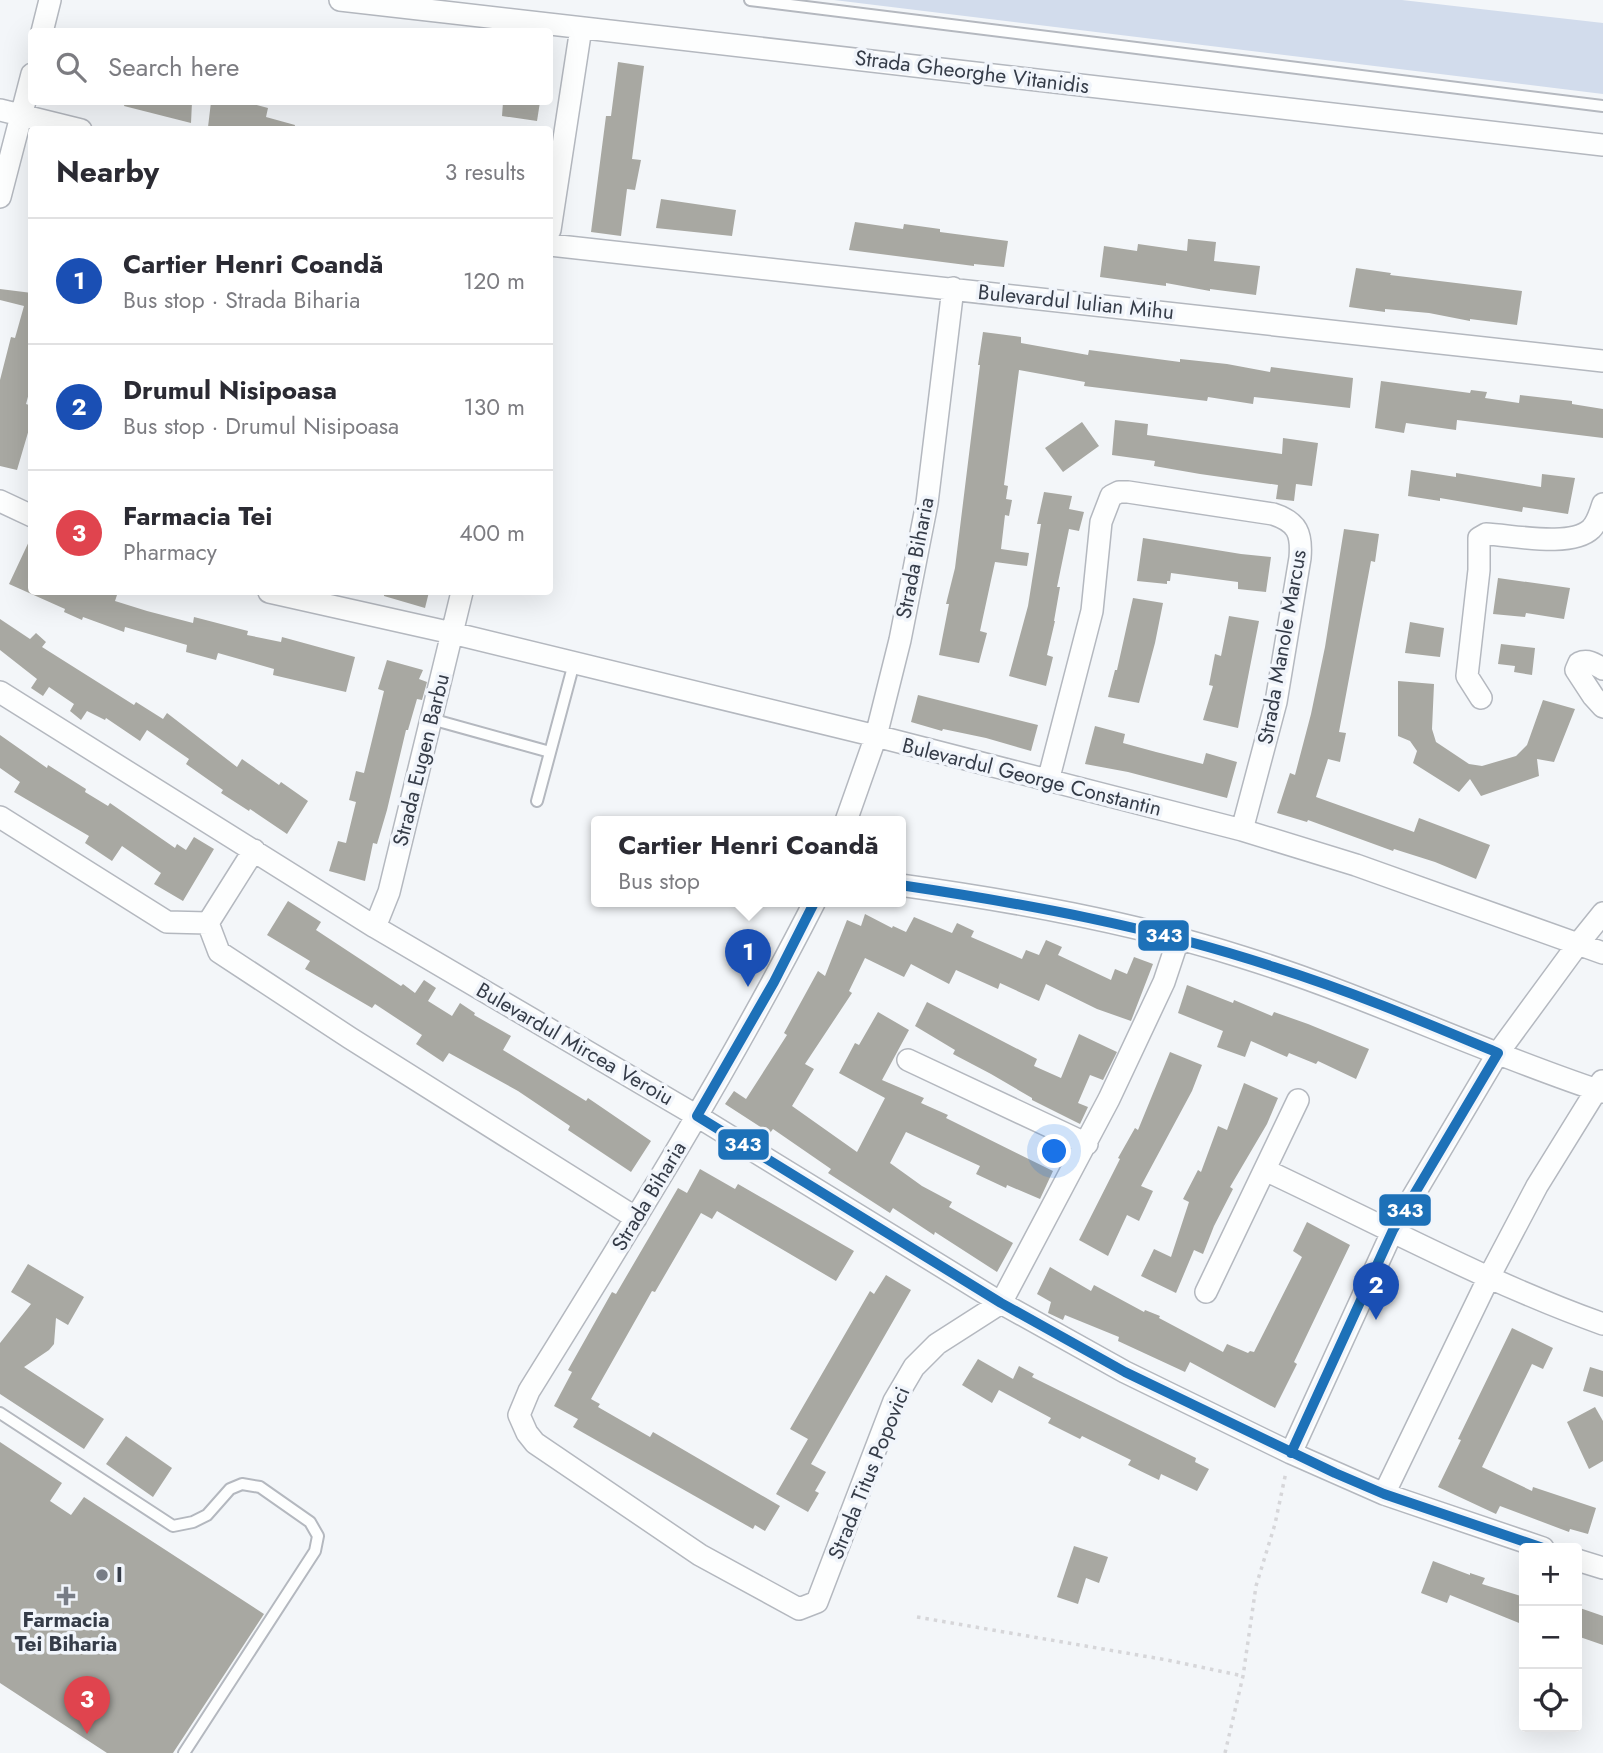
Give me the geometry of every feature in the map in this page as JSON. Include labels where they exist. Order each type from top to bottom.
[{"type":"street","points":[[43,28],[50,0]]},
{"type":"street","name":"Strada Gheorghe Vitanidis","points":[[340,0],[1603,145]]},
{"type":"street","points":[[553,210],[581,28]]},
{"type":"street","points":[[0,197],[28,89]]},
{"type":"street","points":[[0,110],[65,126]]},
{"type":"street","name":"Bulevardul Iulian Mihu","points":[[553,245],[1603,361]]},
{"type":"street","name":"Strada Biharia","points":[[848,816],[876,736],[900,640],[927,503],[953,288]]},
{"type":"street","name":"Strada Manole Marcus","points":[[1048,781],[1092,611],[1101,522],[1111,496],[1128,492],[1273,514],[1287,519],[1296,528],[1301,539],[1300,558],[1276,702],[1242,831]]},
{"type":"street","points":[[0,501],[28,514]]},
{"type":"street","points":[[1481,698],[1467,676],[1479,570],[1479,538],[1486,534],[1542,538],[1579,536],[1590,529],[1598,519],[1603,503]]},
{"type":"street","points":[[286,595],[452,633]]},
{"type":"street","name":"Strada Eugen Barbu","points":[[375,927],[389,892],[461,595]]},
{"type":"street","name":"Bulevardul George Constantin","points":[[452,633],[876,736],[1242,831],[1356,865],[1603,953]]},
{"type":"street","points":[[1603,668],[1584,661],[1579,663],[1576,670],[1603,707]]},
{"type":"street","name":"Bulevardul Mircea Veroiu","points":[[0,692],[375,927],[697,1116],[1001,1303],[1125,1371],[1291,1454],[1384,1494],[1528,1543]]},
{"type":"street","points":[[0,817],[167,922],[208,923]]},
{"type":"street","points":[[208,923],[254,850]]},
{"type":"street","points":[[906,886],[1021,904],[1240,956],[1308,979],[1498,1053],[1600,1087],[1537,1186],[1489,1277],[1384,1494]]},
{"type":"street","name":"Strada Biharia","points":[[519,1415],[530,1391],[697,1116],[774,982],[812,907]]},
{"type":"street","points":[[1291,1454],[1393,1230],[1498,1053],[1603,913]]},
{"type":"street","points":[[208,923],[219,952],[636,1218]]},
{"type":"street","name":"Strada Titus Popovici","points":[[519,1415],[535,1443],[700,1555],[799,1609],[817,1602],[894,1401],[914,1367],[937,1344],[1001,1303],[1087,1144],[1164,982],[1178,940]]},
{"type":"street","points":[[908,1060],[1087,1144]]},
{"type":"street","points":[[1206,1292],[1298,1100]]},
{"type":"street","points":[[1265,1170],[1489,1277],[1603,1324]]},
{"type":"street","points":[[1582,1562],[1603,1568]]},
{"type":"lane","points":[[750,0],[1603,106]]},
{"type":"lane","points":[[537,801],[574,663]]},
{"type":"lane","points":[[431,719],[550,752]]},
{"type":"lane","points":[[0,1413],[173,1526],[193,1522],[207,1515],[230,1489],[242,1484],[260,1488],[290,1508],[310,1522],[318,1536],[315,1551],[184,1753]]},
{"type":"path","points":[[1225,1753],[1243,1676],[1256,1586],[1275,1524],[1291,1454]]},
{"type":"path","points":[[917,1617],[1167,1660],[1243,1676]]},
{"type":"shaded area","points":[[834,0],[1402,0],[1603,23],[1603,94]]},
{"type":"building","points":[[618,62],[644,66],[632,159],[641,160],[635,190],[627,189],[621,236],[591,232],[606,116],[611,116]]},
{"type":"building","points":[[192,105],[191,123],[124,106]]},
{"type":"building","points":[[211,105],[257,105],[268,108],[266,117],[295,125],[295,126],[208,126]]},
{"type":"building","points":[[503,105],[540,105],[537,121],[502,116]]},
{"type":"building","points":[[661,199],[736,210],[732,236],[656,228]]},
{"type":"building","points":[[855,222],[903,229],[904,224],[1008,241],[1004,267],[974,266],[849,250]]},
{"type":"building","points":[[1188,239],[1216,242],[1214,261],[1260,266],[1256,295],[1100,277],[1104,246],[1137,251],[1138,244],[1187,251]]},
{"type":"building","points":[[1356,268],[1391,273],[1390,275],[1522,291],[1517,325],[1470,321],[1429,313],[1385,309],[1385,312],[1349,307]]},
{"type":"building","points":[[0,289],[28,292],[28,433],[17,470],[0,466],[0,380],[11,337],[15,338],[24,306],[0,300]]},
{"type":"building","points":[[983,332],[1021,337],[1021,343],[1088,355],[1089,350],[1180,362],[1180,359],[1227,364],[1270,372],[1271,367],[1353,378],[1350,408],[1254,397],[1253,404],[1208,397],[1207,401],[1084,386],[1085,382],[1019,370],[1004,485],[1008,486],[1006,499],[1012,500],[1009,516],[1005,515],[1001,549],[1029,553],[1027,566],[995,562],[980,631],[987,633],[979,663],[939,655],[949,604],[946,604],[955,568]]},
{"type":"building","points":[[1381,381],[1470,393],[1471,390],[1487,392],[1485,398],[1519,403],[1520,395],[1572,401],[1572,404],[1603,409],[1603,438],[1457,420],[1456,430],[1406,423],[1404,433],[1375,428]]},
{"type":"building","points":[[1115,420],[1148,424],[1147,435],[1282,454],[1283,438],[1318,443],[1312,486],[1296,484],[1294,501],[1276,499],[1278,485],[1154,466],[1155,461],[1112,455]]},
{"type":"building","points":[[1082,422],[1099,446],[1063,472],[1045,448]]},
{"type":"building","points":[[1411,470],[1456,477],[1456,473],[1541,487],[1542,474],[1575,478],[1568,514],[1523,507],[1522,512],[1440,498],[1440,501],[1408,496]]},
{"type":"building","points":[[1044,492],[1072,496],[1069,509],[1084,512],[1079,531],[1069,529],[1047,655],[1053,657],[1046,686],[1009,676],[1028,606],[1041,524],[1037,524]]},
{"type":"building","points":[[1344,529],[1379,534],[1375,562],[1371,561],[1339,732],[1346,733],[1340,762],[1328,759],[1316,797],[1414,832],[1419,818],[1490,845],[1476,879],[1435,862],[1394,849],[1393,851],[1308,820],[1307,822],[1277,813],[1290,773],[1295,775],[1311,714]]},
{"type":"building","points":[[1143,538],[1271,557],[1266,592],[1238,589],[1238,582],[1171,573],[1167,584],[1137,581]]},
{"type":"building","points":[[28,544],[28,592],[9,584]]},
{"type":"building","points":[[1498,578],[1570,588],[1564,619],[1526,613],[1525,617],[1493,614]]},
{"type":"building","points":[[34,595],[117,595],[115,601],[193,623],[194,617],[248,631],[247,635],[281,642],[282,637],[355,657],[346,692],[273,675],[274,669],[218,653],[216,660],[186,652],[187,645],[125,627],[124,632],[83,617],[82,620],[64,612],[65,609]]},
{"type":"building","points":[[384,595],[428,595],[425,608]]},
{"type":"building","points":[[1133,598],[1163,603],[1139,703],[1108,697],[1117,670]]},
{"type":"building","points":[[1229,616],[1259,621],[1238,728],[1203,720],[1213,686],[1209,685],[1215,654],[1221,656]]},
{"type":"building","points":[[0,619],[30,639],[36,633],[46,642],[42,647],[134,705],[136,702],[163,719],[167,713],[237,767],[242,759],[308,801],[287,834],[221,793],[223,790],[186,764],[189,759],[147,730],[140,741],[106,718],[105,720],[87,711],[81,720],[70,711],[74,704],[49,687],[43,696],[31,688],[37,679],[0,650]]},
{"type":"building","points":[[1410,622],[1444,628],[1440,657],[1405,653]]},
{"type":"building","points":[[1501,644],[1535,648],[1532,675],[1514,672],[1515,666],[1498,664]]},
{"type":"building","points":[[387,660],[423,670],[419,679],[427,682],[422,700],[417,699],[406,730],[387,810],[377,844],[373,843],[365,881],[329,871],[338,841],[346,843],[356,802],[349,800],[356,771],[364,773],[384,691],[378,689]]},
{"type":"building","points":[[1398,681],[1434,684],[1432,729],[1436,742],[1469,764],[1482,766],[1516,756],[1527,745],[1543,700],[1575,709],[1554,762],[1537,759],[1539,776],[1481,796],[1470,779],[1459,792],[1413,763],[1417,751],[1410,741],[1398,736]]},
{"type":"building","points":[[918,695],[1038,725],[1031,751],[911,722]]},
{"type":"building","points":[[1095,726],[1125,734],[1123,743],[1203,764],[1206,753],[1237,762],[1227,798],[1128,772],[1085,764]]},
{"type":"building","points":[[0,735],[47,768],[48,765],[86,789],[85,792],[108,806],[110,803],[175,848],[177,844],[186,850],[194,837],[214,849],[183,901],[154,884],[161,873],[122,846],[112,861],[85,843],[89,836],[14,792],[20,782],[0,768]]},
{"type":"building","points":[[288,901],[321,922],[316,930],[401,986],[403,984],[415,993],[424,980],[436,988],[428,1001],[452,1016],[460,1003],[475,1013],[474,1015],[511,1036],[503,1050],[586,1101],[588,1098],[651,1141],[631,1172],[568,1130],[570,1126],[518,1091],[449,1053],[443,1062],[416,1044],[422,1035],[375,1004],[372,1008],[305,969],[310,961],[267,935]]},
{"type":"building","points":[[865,914],[906,932],[914,917],[952,933],[957,923],[974,931],[971,937],[1022,959],[1026,950],[1039,955],[1046,940],[1062,947],[1058,955],[1111,980],[1115,969],[1127,974],[1134,957],[1153,964],[1131,1021],[1097,1009],[1046,984],[1039,1001],[1000,983],[998,989],[956,970],[949,984],[911,964],[904,977],[865,958],[849,991],[852,993],[805,1064],[814,1069],[792,1106],[857,1152],[885,1098],[839,1073],[855,1043],[859,1045],[878,1012],[909,1030],[882,1080],[924,1098],[921,1103],[948,1115],[946,1118],[1053,1171],[1040,1199],[1007,1185],[1006,1188],[976,1174],[980,1166],[906,1132],[890,1163],[922,1186],[952,1202],[949,1207],[1013,1243],[997,1272],[893,1208],[890,1213],[828,1173],[831,1169],[773,1129],[770,1133],[725,1104],[734,1091],[746,1099],[787,1035],[784,1033],[818,971],[825,976],[847,920],[861,926]]},
{"type":"building","points":[[1187,985],[1272,1016],[1274,1012],[1369,1049],[1356,1079],[1318,1061],[1316,1064],[1289,1053],[1287,1057],[1251,1041],[1245,1057],[1217,1047],[1223,1031],[1178,1013]]},
{"type":"building","points":[[927,1002],[1037,1059],[1034,1066],[1061,1078],[1079,1034],[1117,1052],[1103,1080],[1090,1075],[1078,1103],[1088,1107],[1080,1124],[1032,1100],[953,1054],[955,1050],[915,1026]]},
{"type":"building","points":[[1170,1052],[1202,1065],[1192,1091],[1141,1186],[1153,1191],[1139,1221],[1127,1215],[1108,1256],[1079,1240],[1120,1159],[1118,1158],[1135,1128],[1138,1130]]},
{"type":"building","points":[[1244,1083],[1278,1098],[1267,1124],[1230,1187],[1233,1189],[1203,1254],[1194,1250],[1176,1293],[1141,1276],[1154,1249],[1171,1257],[1189,1202],[1183,1199],[1198,1170],[1201,1172],[1218,1126],[1227,1130]]},
{"type":"building","points":[[700,1169],[735,1189],[738,1184],[854,1251],[836,1281],[717,1211],[712,1219],[701,1213],[655,1292],[652,1291],[591,1399],[600,1404],[598,1407],[650,1437],[653,1432],[780,1506],[765,1531],[755,1525],[753,1529],[573,1427],[578,1419],[554,1406],[572,1372],[568,1370],[612,1292],[616,1294],[678,1188],[687,1193]]},
{"type":"building","points":[[1307,1222],[1350,1245],[1275,1408],[1190,1362],[1185,1372],[1118,1341],[1119,1337],[1065,1315],[1063,1320],[1048,1313],[1051,1302],[1037,1294],[1050,1267],[1091,1291],[1094,1285],[1144,1312],[1145,1310],[1160,1316],[1159,1318],[1223,1352],[1227,1344],[1248,1353],[1254,1352],[1302,1257],[1293,1251]]},
{"type":"building","points":[[28,1264],[84,1297],[68,1325],[56,1318],[54,1344],[49,1350],[24,1367],[104,1419],[84,1449],[0,1394],[0,1343],[31,1304],[11,1292]]},
{"type":"building","points":[[886,1275],[911,1290],[811,1464],[826,1472],[815,1491],[819,1493],[808,1512],[776,1494],[808,1439],[790,1429],[870,1291],[874,1294]]},
{"type":"building","points":[[1512,1328],[1553,1348],[1543,1369],[1532,1364],[1482,1467],[1532,1491],[1533,1487],[1596,1508],[1588,1534],[1570,1529],[1569,1532],[1500,1506],[1496,1514],[1438,1487],[1461,1440],[1458,1439]]},
{"type":"building","points":[[978,1359],[1013,1379],[1019,1366],[1034,1374],[1032,1377],[1196,1458],[1195,1462],[1209,1469],[1197,1491],[1161,1474],[1159,1480],[1128,1465],[1131,1460],[1048,1423],[1051,1418],[999,1390],[992,1403],[962,1385]]},
{"type":"building","points":[[1590,1367],[1603,1371],[1603,1397],[1583,1391]]},
{"type":"building","points":[[1595,1407],[1603,1421],[1603,1461],[1589,1469],[1567,1422]]},
{"type":"building","points":[[126,1436],[172,1468],[153,1497],[106,1464]]},
{"type":"building","name":"I","points":[[0,1442],[62,1483],[50,1501],[71,1515],[84,1497],[264,1614],[173,1753],[107,1753],[0,1683]]},
{"type":"building","points":[[1074,1546],[1108,1557],[1099,1583],[1086,1578],[1078,1604],[1057,1597]]},
{"type":"building","points":[[1433,1561],[1485,1578],[1482,1584],[1519,1595],[1519,1623],[1450,1595],[1447,1603],[1421,1593]]},
{"type":"building","points":[[1582,1609],[1603,1616],[1603,1645],[1582,1638]]},
{"type":"transit line","name":"343","points":[[906,886],[1089,918],[1182,940],[1303,976],[1498,1053],[1393,1230],[1291,1453]]},
{"type":"transit line","name":"343","points":[[812,907],[774,982],[697,1116],[1001,1303],[1125,1372],[1384,1494],[1528,1543]]},
{"type":"place","name":"Cartier Henri Coandă","points":[[748,987]]},
{"type":"place","name":"Drumul Nisipoasa","points":[[1376,1320]]},
{"type":"place","name":"I","points":[[102,1575]]},
{"type":"place","name":"Farmacia Tei Biharia","points":[[66,1596]]},
{"type":"place","name":"Farmacia Tei","points":[[87,1734]]}]
